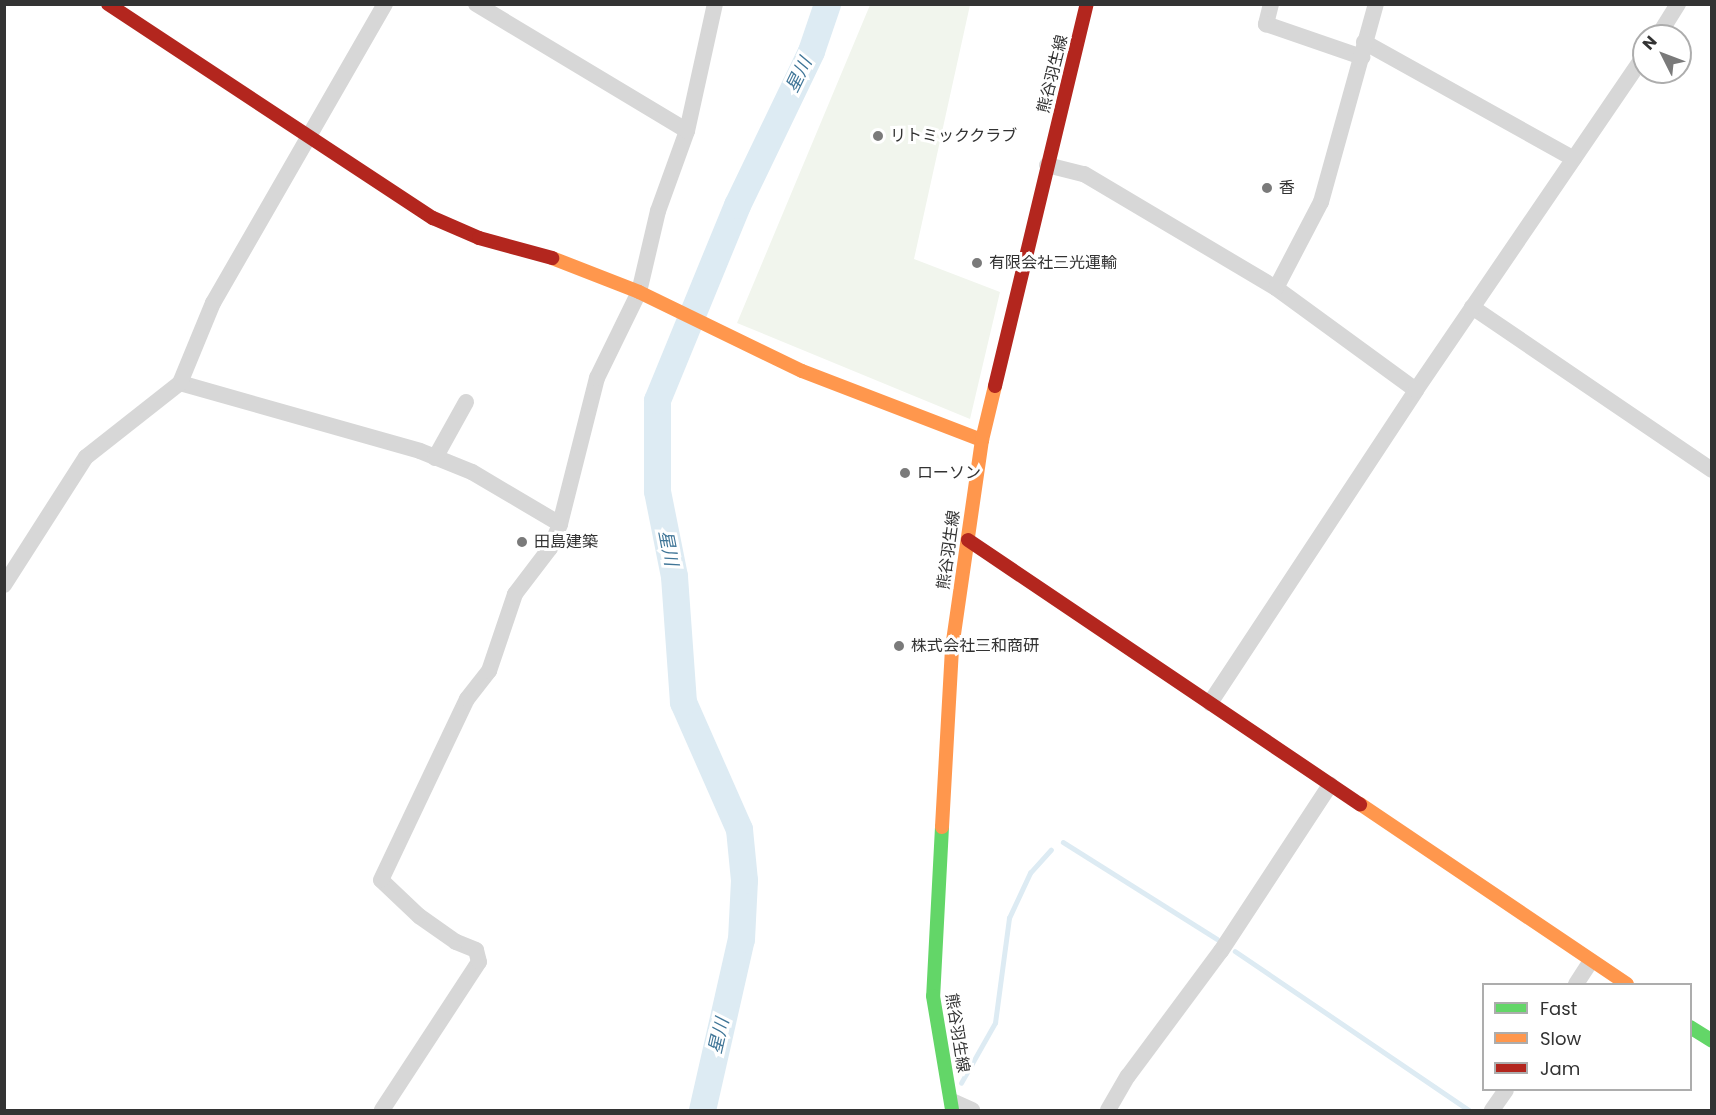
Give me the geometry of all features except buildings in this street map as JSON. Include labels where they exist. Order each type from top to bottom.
[{"type":"street","points":[[108,4],[433,218],[479,238],[561,260],[646,295],[802,371],[982,440]]},
{"type":"street","points":[[4,585],[86,457],[180,383],[213,303],[385,4]]},
{"type":"street","points":[[476,4],[503,10],[687,131]]},
{"type":"street","points":[[382,1110],[479,962],[476,950],[456,942],[419,916],[381,880],[467,699],[489,671],[515,594],[550,548],[560,524],[597,378],[646,295],[658,211],[687,131],[715,4]]},
{"type":"street","name":"熊谷羽生線","points":[[952,1106],[933,996],[952,648],[982,440],[1087,4]]},
{"type":"street","points":[[1271,4],[1266,24],[1363,49],[1574,159]]},
{"type":"street","points":[[1276,288],[1321,202],[1376,4]]},
{"type":"street","points":[[1666,24],[1678,4]]},
{"type":"street","points":[[1210,703],[1416,390],[1632,74]]},
{"type":"street","points":[[1047,165],[1084,174],[1276,288],[1416,390]]},
{"type":"street","points":[[1472,307],[1712,470]]},
{"type":"street","points":[[180,383],[352,430],[435,458],[471,472],[560,524]]},
{"type":"street","points":[[435,458],[466,402]]},
{"type":"street","points":[[968,540],[1463,871],[1625,983]]},
{"type":"street","points":[[1108,1110],[1128,1076],[1221,951],[1330,784]]},
{"type":"street","points":[[1577,983],[1591,961]]},
{"type":"street","points":[[1692,1028],[1712,1041]]},
{"type":"street","points":[[1492,1110],[1505,1091]]},
{"type":"street","points":[[952,1106],[972,1110]]},
{"type":"shaded area","name":"リトミッククラブ","points":[[870,5],[970,5],[914,259],[1000,292],[970,419],[737,323]]},
{"type":"waterway","name":"星川","points":[[702,1110],[741,939],[744,880],[739,829],[683,702],[674,576],[657,491],[657,400],[737,205],[811,51],[827,4]]},
{"type":"waterway","points":[[1063,842],[1217,939]]},
{"type":"waterway","points":[[961,1083],[995,1023],[1009,918],[1030,873],[1051,850]]},
{"type":"waterway","points":[[1235,951],[1469,1110]]},
{"type":"traffic: fast","points":[[942,827],[933,996],[952,1110]]},
{"type":"traffic: fast","points":[[1692,1028],[1712,1041]]},
{"type":"traffic: slow","points":[[552,258],[639,292],[802,371],[982,440]]},
{"type":"traffic: slow","points":[[942,827],[952,648],[982,440],[995,386]]},
{"type":"traffic: slow","points":[[1360,804],[1626,983]]},
{"type":"traffic: jam","points":[[108,4],[433,218],[479,238],[552,258]]},
{"type":"traffic: jam","points":[[995,386],[1087,4]]},
{"type":"traffic: jam","points":[[968,540],[1360,804]]},
{"type":"place","name":"リトミッククラブ","points":[[878,136]]},
{"type":"place","name":"香","points":[[1267,188]]},
{"type":"place","name":"有限会社三光運輸","points":[[977,263]]},
{"type":"place","name":"ローソン","points":[[905,473]]},
{"type":"place","name":"田島建築","points":[[522,542]]},
{"type":"place","name":"株式会社三和商研","points":[[899,646]]}]
